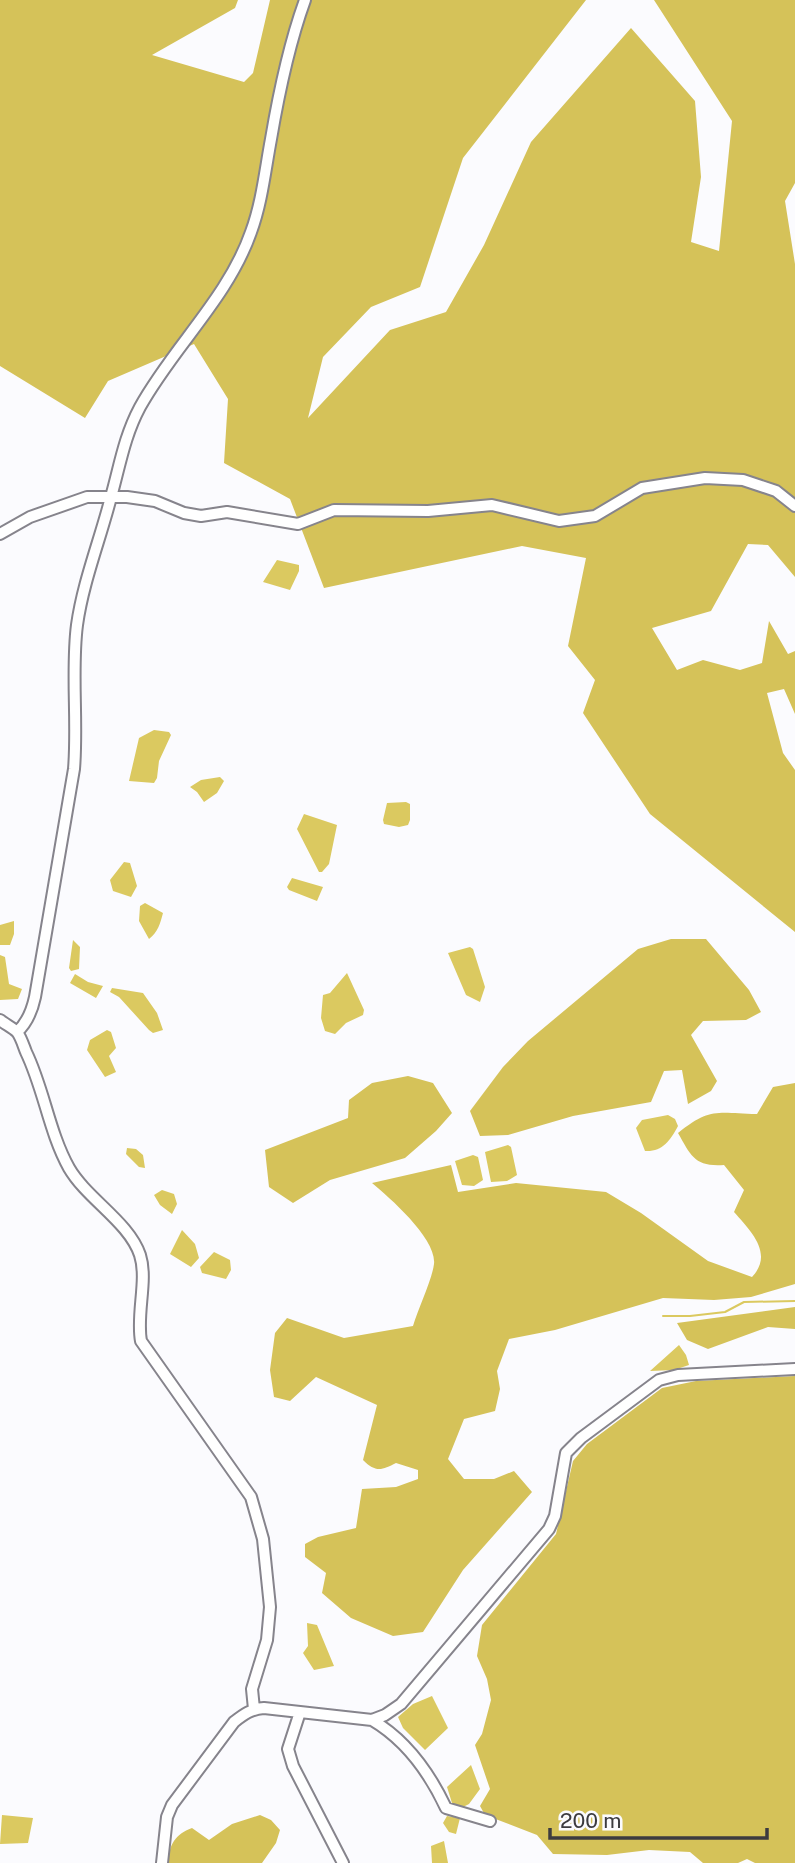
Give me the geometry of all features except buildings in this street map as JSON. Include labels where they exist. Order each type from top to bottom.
[{"type":"street","points":[[17,1032],[32,1010],[35,997],[74,769],[77,731],[77,626],[124,439],[141,405],[208,310],[250,235],[261,201],[271,136],[295,28],[305,0]]},
{"type":"street","points":[[0,534],[30,517],[87,497],[155,501],[184,513],[201,516],[227,512],[299,524],[334,510],[428,511],[492,505],[559,522],[595,516],[642,488],[705,478],[743,480],[776,491],[795,506]]},
{"type":"street","points":[[0,1020],[17,1032],[29,1057],[59,1147],[69,1168],[127,1233],[140,1255],[142,1267],[138,1326],[141,1341],[251,1497],[263,1539],[270,1607],[267,1640],[252,1689],[254,1709]]},
{"type":"street","points":[[372,1720],[401,1704],[549,1529],[555,1516],[566,1453],[581,1438],[659,1380],[678,1375],[795,1369]]},
{"type":"street","points":[[162,1863],[167,1817],[177,1796],[234,1722],[254,1709],[372,1720],[382,1726],[419,1762],[434,1781],[446,1808],[490,1821]]},
{"type":"street","points":[[300,1712],[288,1749],[293,1766],[343,1863]]},
{"type":"shaded area","points":[[0,0],[238,0],[235,8],[152,55],[244,82],[253,73],[270,0],[586,0],[463,158],[420,287],[371,307],[323,357],[308,418],[390,330],[446,312],[484,245],[531,142],[631,28],[695,101],[701,177],[691,242],[719,251],[732,121],[654,0],[795,0],[795,183],[785,201],[795,264],[795,577],[768,545],[748,544],[711,611],[652,628],[677,670],[703,660],[740,670],[762,663],[769,621],[788,654],[795,651],[795,714],[784,689],[767,693],[783,753],[795,770],[795,932],[650,814],[583,713],[595,680],[568,646],[586,558],[522,546],[324,588],[290,499],[224,463],[228,399],[194,344],[108,381],[85,418],[0,366]]},
{"type":"shaded area","points":[[277,560],[299,565],[290,590],[263,582]]},
{"type":"shaded area","points":[[154,730],[169,732],[171,735],[159,761],[157,778],[154,783],[129,781],[139,738]]},
{"type":"shaded area","points":[[220,777],[224,781],[217,793],[204,802],[190,787],[201,780]]},
{"type":"shaded area","points":[[387,803],[410,804],[408,825],[399,827],[384,824]]},
{"type":"shaded area","points":[[304,814],[337,825],[329,864],[322,872],[319,872],[297,829]]},
{"type":"shaded area","points":[[124,862],[130,863],[137,886],[131,897],[113,891],[110,880]]},
{"type":"shaded area","points":[[292,878],[323,887],[317,901],[289,890],[287,887]]},
{"type":"shaded area","points":[[145,903],[163,913],[157,931],[149,939],[139,921],[140,906]]},
{"type":"shaded area","points":[[14,921],[14,934],[10,945],[0,945],[0,925]]},
{"type":"shaded area","points":[[671,939],[706,939],[749,990],[761,1012],[746,1020],[703,1021],[691,1035],[717,1081],[711,1091],[688,1104],[682,1070],[664,1071],[651,1102],[573,1116],[508,1135],[480,1136],[470,1111],[503,1067],[528,1041],[638,949]]},
{"type":"shaded area","points":[[73,940],[80,947],[79,969],[71,971],[69,968]]},
{"type":"shaded area","points":[[470,947],[473,949],[485,987],[480,1002],[466,995],[448,953]]},
{"type":"shaded area","points":[[0,955],[5,957],[9,984],[22,989],[18,999],[0,1000]]},
{"type":"shaded area","points":[[347,973],[364,1010],[363,1015],[346,1023],[335,1034],[325,1031],[321,1018],[323,995],[330,993]]},
{"type":"shaded area","points":[[75,974],[88,982],[103,986],[96,998],[70,983]]},
{"type":"shaded area","points":[[112,988],[143,993],[157,1013],[163,1030],[153,1033],[149,1030],[119,997],[110,992]]},
{"type":"shaded area","points":[[107,1030],[111,1032],[116,1048],[109,1056],[116,1072],[105,1077],[87,1050],[90,1040]]},
{"type":"shaded area","points":[[408,1076],[433,1083],[452,1113],[405,1158],[330,1180],[293,1203],[269,1187],[265,1150],[348,1118],[349,1100],[372,1083]]},
{"type":"shaded area","points":[[795,1083],[795,1284],[751,1297],[714,1300],[663,1298],[555,1330],[509,1339],[497,1371],[500,1389],[495,1411],[464,1419],[448,1459],[464,1479],[494,1479],[514,1471],[532,1492],[463,1570],[423,1632],[393,1636],[351,1618],[322,1593],[326,1573],[305,1557],[305,1544],[318,1537],[356,1528],[362,1489],[396,1487],[418,1479],[418,1470],[396,1463],[383,1469],[375,1469],[363,1460],[377,1405],[316,1377],[290,1401],[274,1397],[270,1370],[275,1333],[287,1318],[344,1338],[413,1326],[433,1271],[433,1254],[411,1220],[372,1183],[451,1165],[458,1192],[516,1183],[606,1192],[641,1213],[708,1261],[752,1277],[761,1260],[758,1243],[734,1212],[744,1190],[724,1165],[706,1164],[695,1158],[678,1133],[698,1119],[714,1113],[757,1114],[773,1087]]},
{"type":"shaded area","points":[[668,1115],[675,1119],[678,1126],[672,1136],[656,1150],[645,1151],[636,1128],[642,1120]]},
{"type":"shaded area","points":[[508,1145],[511,1147],[517,1175],[507,1181],[491,1182],[485,1152]]},
{"type":"shaded area","points":[[127,1148],[136,1149],[143,1155],[145,1168],[139,1167],[126,1154]]},
{"type":"shaded area","points":[[473,1155],[478,1157],[483,1180],[474,1186],[462,1185],[455,1161]]},
{"type":"shaded area","points":[[162,1190],[174,1194],[177,1204],[172,1214],[160,1205],[154,1195]]},
{"type":"shaded area","points":[[182,1230],[195,1244],[199,1258],[191,1267],[170,1254]]},
{"type":"shaded area","points":[[214,1252],[230,1260],[231,1270],[226,1279],[202,1273],[200,1267]]},
{"type":"shaded area","points":[[795,1307],[795,1329],[768,1327],[708,1349],[687,1340],[677,1323]]},
{"type":"shaded area","points":[[679,1345],[689,1365],[674,1370],[650,1371]]},
{"type":"shaded area","points":[[795,1376],[795,1863],[755,1863],[747,1859],[738,1863],[703,1863],[690,1852],[649,1850],[607,1855],[553,1854],[537,1835],[485,1815],[480,1806],[490,1789],[475,1745],[482,1734],[491,1700],[487,1679],[477,1656],[482,1625],[556,1534],[573,1461],[587,1444],[662,1388],[696,1381]]},
{"type":"shaded area","points":[[307,1623],[317,1625],[334,1666],[314,1670],[303,1653],[308,1646]]},
{"type":"shaded area","points":[[432,1696],[448,1728],[425,1750],[403,1728],[398,1717],[413,1704]]},
{"type":"shaded area","points":[[471,1765],[480,1789],[469,1804],[463,1807],[452,1803],[447,1787]]},
{"type":"shaded area","points":[[2,1815],[33,1818],[28,1843],[0,1844]]},
{"type":"shaded area","points":[[260,1815],[271,1820],[280,1830],[276,1843],[262,1863],[168,1863],[174,1841],[186,1830],[192,1828],[209,1840],[232,1824]]},
{"type":"shaded area","points":[[447,1816],[460,1818],[456,1834],[449,1832],[443,1823]]},
{"type":"shaded area","points":[[444,1841],[448,1863],[432,1863],[431,1846]]},
{"type":"waterway","points":[[663,1316],[725,1312],[744,1302],[795,1301]]}]
